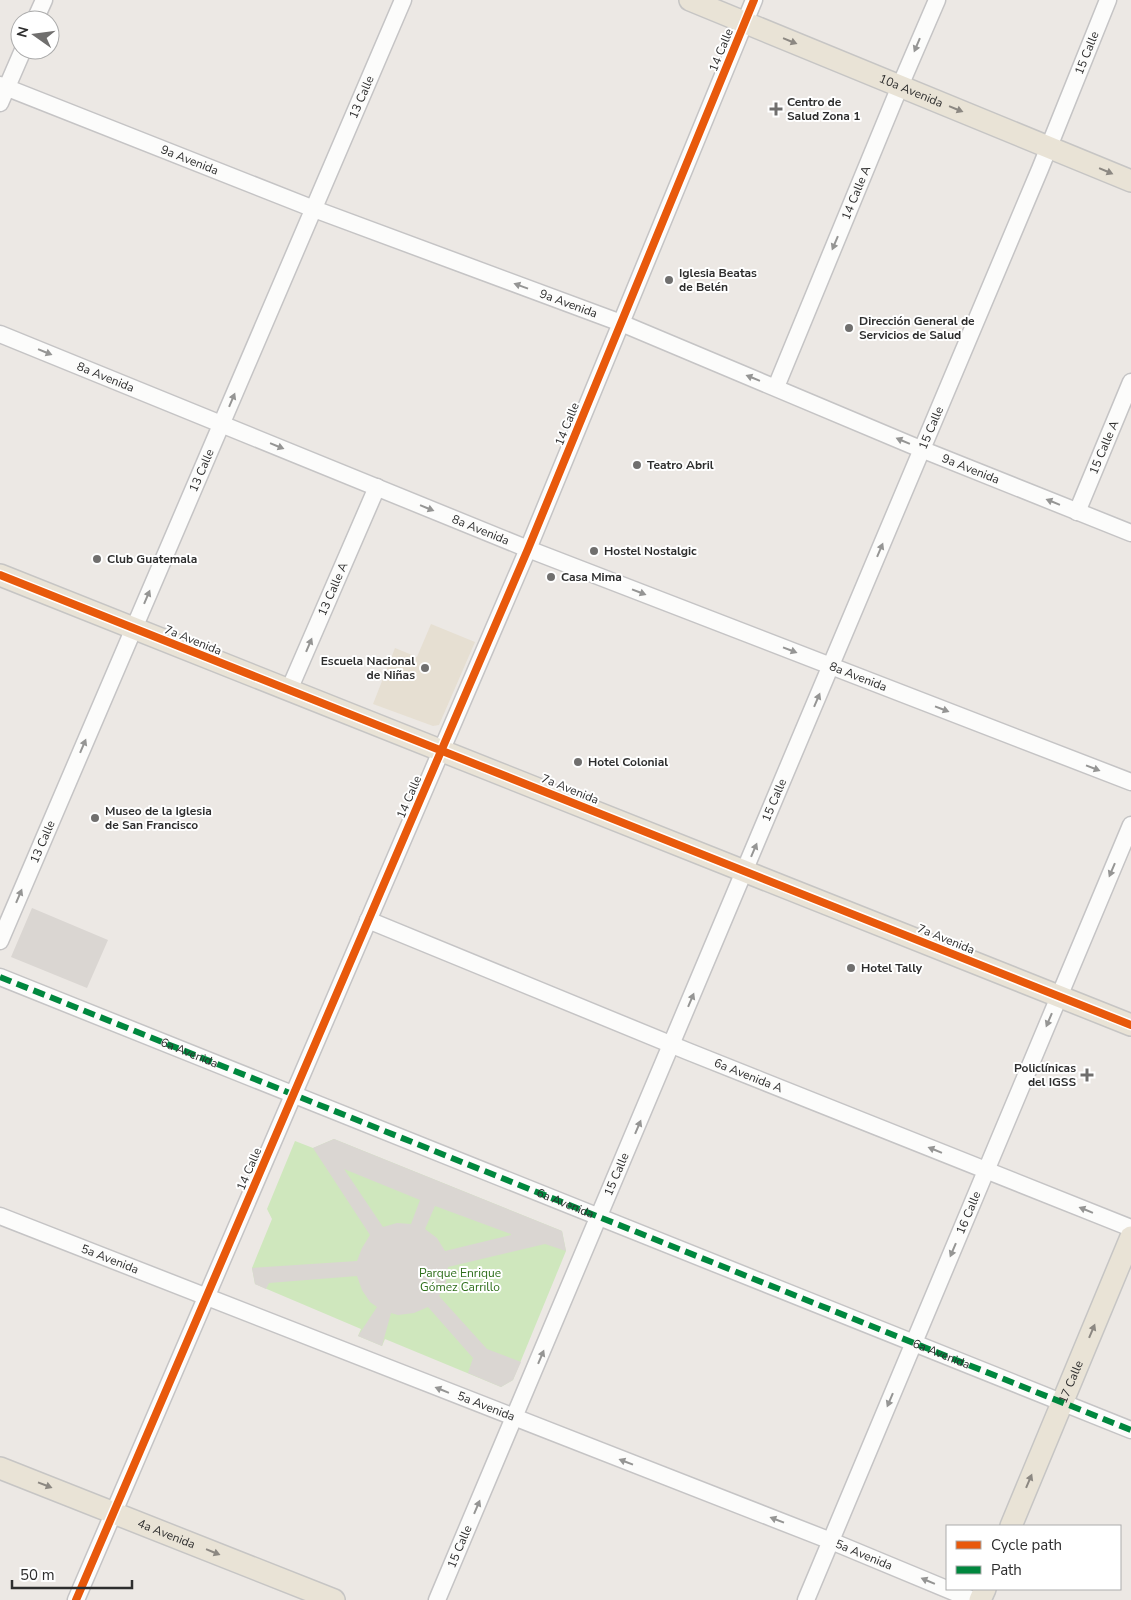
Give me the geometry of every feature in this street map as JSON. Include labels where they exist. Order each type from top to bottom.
[{"type":"main road","name":"10a Avenida","points":[[690,0],[1131,181]]},
{"type":"main road","name":"7a Avenida","points":[[0,575],[1131,1025]]},
{"type":"main road","name":"17 Calle","points":[[1011,1525],[1131,1238]]},
{"type":"main road","name":"4a Avenida","points":[[0,1468],[334,1600]]},
{"type":"street","name":"13 Calle","points":[[0,941],[403,0]]},
{"type":"street","name":"14 Calle","points":[[76,1600],[528,549],[754,0]]},
{"type":"street","name":"14 Calle A","points":[[776,387],[937,0]]},
{"type":"street","name":"15 Calle","points":[[438,1600],[1049,146],[1108,0]]},
{"type":"street","points":[[0,103],[3,86],[17,60]]},
{"type":"street","name":"9a Avenida","points":[[3,86],[314,209],[621,323],[922,449],[1131,533]]},
{"type":"street","name":"8a Avenida","points":[[0,334],[528,549],[1131,782]]},
{"type":"street","name":"15 Calle A","points":[[1077,512],[1131,382]]},
{"type":"street","name":"13 Calle A","points":[[289,690],[377,487]]},
{"type":"street","name":"16 Calle","points":[[806,1600],[1131,825]]},
{"type":"street","name":"6a Avenida A","points":[[368,920],[672,1045],[1131,1228]]},
{"type":"street","name":"6a Avenida","points":[[0,977],[1131,1430]]},
{"type":"street","name":"5a Avenida","points":[[0,1216],[207,1296],[514,1419],[831,1541],[946,1589]]},
{"type":"street","name":"5a Avenida","points":[[949,1590],[973,1600]]},
{"type":"shaded area","name":"Escuela Nacional de Niñas","points":[[431,624],[475,642],[439,725],[433,726],[373,704],[395,648],[417,657]]},
{"type":"shaded area","points":[[32,908],[108,940],[87,988],[11,957]]},
{"type":"shaded area","points":[[334,1139],[562,1231],[566,1251],[545,1244],[448,1267],[446,1282],[439,1296],[487,1349],[521,1362],[513,1380],[501,1387],[468,1373],[473,1358],[428,1307],[414,1313],[398,1315],[391,1313],[382,1346],[358,1336],[377,1307],[370,1302],[362,1290],[357,1276],[269,1283],[266,1289],[255,1284],[252,1268],[357,1261],[370,1235],[313,1148]],"holes":[[[344,1169],[420,1200],[411,1224],[397,1223],[383,1227]],[[435,1206],[511,1234],[511,1235],[445,1251],[437,1238],[425,1229]]]},
{"type":"green space","name":"Parque Enrique Gómez Carrillo","points":[[334,1139],[562,1231],[566,1251],[513,1380],[501,1387],[385,1339],[382,1346],[358,1336],[361,1329],[255,1284],[252,1268],[272,1219],[267,1209],[295,1141],[313,1148]]},
{"type":"marked path","points":[[0,977],[1131,1430]]},
{"type":"cycle path","points":[[76,1600],[528,549],[754,0]]},
{"type":"cycle path","points":[[0,575],[1131,1025]]},
{"type":"place","name":"Centro de Salud Zona 1","points":[[776,109]]},
{"type":"place","name":"Iglesia Beatas de Belén","points":[[669,280]]},
{"type":"place","name":"Dirección General de Servicios de Salud","points":[[849,328]]},
{"type":"place","name":"Teatro Abril","points":[[637,465]]},
{"type":"place","name":"Hostel Nostalgic","points":[[594,551]]},
{"type":"place","name":"Club Guatemala","points":[[97,559]]},
{"type":"place","name":"Casa Mima","points":[[551,577]]},
{"type":"place","name":"Escuela Nacional de Niñas","points":[[425,668]]},
{"type":"place","name":"Hotel Colonial","points":[[578,762]]},
{"type":"place","name":"Museo de la Iglesia de San Francisco","points":[[95,818]]},
{"type":"place","name":"Hotel Tally","points":[[851,968]]},
{"type":"place","name":"Policlínicas del IGSS","points":[[1087,1075]]}]
